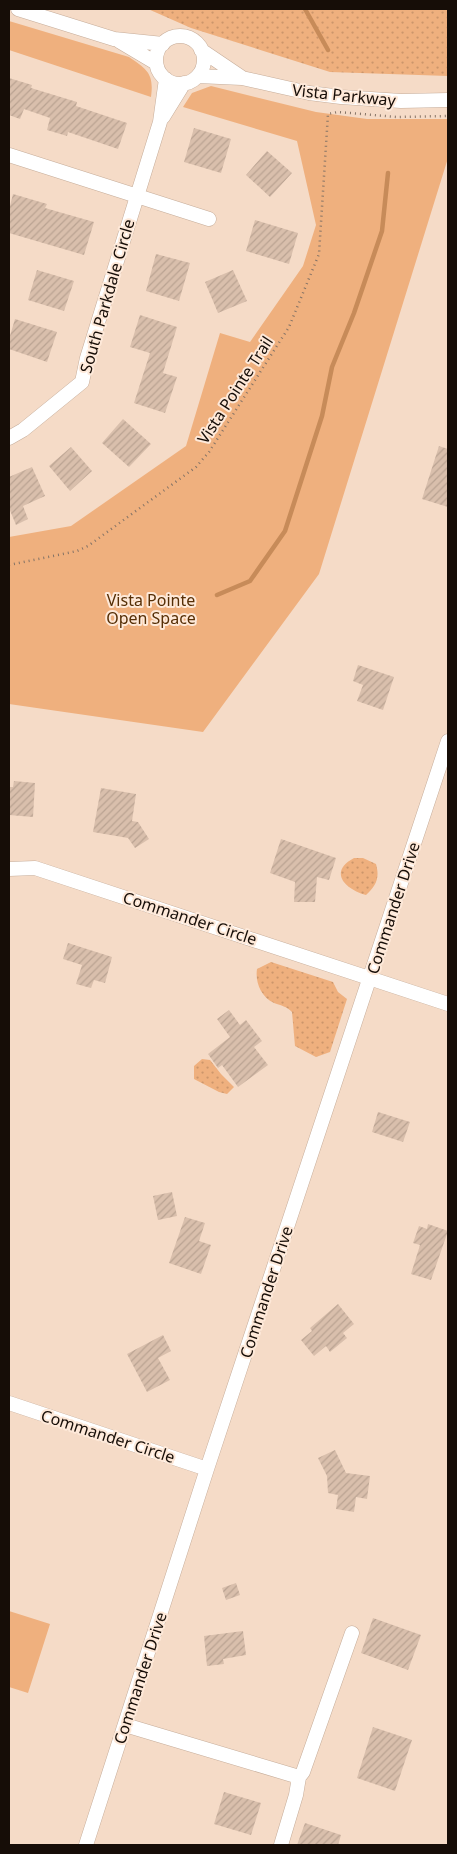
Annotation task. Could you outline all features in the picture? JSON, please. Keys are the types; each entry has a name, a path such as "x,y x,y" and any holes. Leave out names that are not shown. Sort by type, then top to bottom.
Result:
{"street":[{"path":"18,9 114,38 163,44"},
{"path":"114,38 156,63 166,80 184,84 198,76 203,64 201,50 197,44 184,37 176,36 158,49 156,63"},
{"name":"Vista Parkway","path":"201,50 242,78"},
{"name":"Vista Parkway","path":"198,76 242,78 272,86 333,96 392,101 448,100"},
{"name":"South Parkdale Circle","path":"9,438 23,430 82,382 87,358 160,122 166,80"},
{"name":"South Parkdale Circle","path":"160,122 184,84"},
{"path":"9,155 209,218"},
{"name":"Commander Drive","path":"86,1845 207,1469 448,741"},
{"name":"Commander Circle","path":"9,869 35,868 448,1004"},
{"name":"Commander Circle","path":"9,1403 207,1469"},
{"path":"280,1845 296,1795 299,1777 303,1772 352,1633"},
{"path":"125,1725 299,1777"}],"path":[{"name":"Vista Pointe Trail","path":"9,565 77,552 88,546 196,467 209,452 289,327 319,254 328,114 338,112 396,117 448,116"}],"green space":[{"path":"148,9 448,9 448,76 330,72 191,28"},
{"path":"9,21 129,57 148,73 152,83 151,97 9,50"},
{"name":"Vista Pointe Open Space","path":"211,86 316,112 367,119 448,119 448,158 319,574 203,732 9,704 9,537 71,526 186,446 220,333 250,342 303,266 316,225 297,141 183,107 192,93"},
{"path":"354,858 363,858 376,864 378,873 376,881 366,895 352,889 342,880 342,869 346,863"},
{"path":"271,962 333,982 338,992 347,999 330,1052 316,1057 295,1046 292,1012 286,1007 269,1000 262,993 258,984 257,969"},
{"path":"202,1059 210,1060 234,1087 227,1094 194,1079 194,1066"},
{"path":"9,1611 50,1624 28,1693 9,1687"}],"building":[{"path":"9,78 32,85 31,88 77,102 76,106 127,123 118,149 68,132 67,136 47,130 50,118 24,109 20,119 9,115"},
{"path":"194,128 231,139 221,173 184,162"},
{"path":"267,151 292,173 270,197 246,175"},
{"path":"13,194 47,204 45,208 94,222 84,255 9,233 9,210"},
{"path":"255,220 298,233 289,264 246,251"},
{"path":"156,254 190,263 179,301 146,291"},
{"path":"37,270 74,281 64,311 28,300"},
{"path":"233,270 247,301 218,313 205,282"},
{"path":"140,315 177,327 163,373 177,377 165,413 134,403 150,353 130,347"},
{"path":"15,319 57,332 47,362 9,349 9,339"},
{"path":"123,419 151,444 129,467 102,443"},
{"path":"439,446 448,449 448,507 422,499"},
{"path":"71,447 92,471 70,491 49,466"},
{"path":"32,467 45,496 23,506 28,519 16,525 9,508 9,477"},
{"path":"358,665 394,677 383,710 357,701 363,685 353,681"},
{"path":"14,781 35,783 33,817 9,815 9,787 13,787"},
{"path":"101,788 136,794 132,821 138,822 149,839 135,848 128,838 93,832"},
{"path":"281,839 336,858 329,880 317,877 315,902 294,902 295,882 270,873"},
{"path":"68,943 112,957 105,983 94,980 91,988 76,984 82,965 63,959"},
{"path":"229,1010 240,1025 246,1020 262,1041 254,1047 268,1065 238,1087 222,1065 218,1068 208,1054 230,1037 217,1019"},
{"path":"378,1112 410,1122 403,1142 372,1132"},
{"path":"172,1192 177,1216 158,1220 153,1196"},
{"path":"185,1217 205,1223 199,1241 211,1245 201,1274 169,1263"},
{"path":"428,1224 448,1231 431,1280 411,1274 420,1245 413,1243 419,1226 427,1229"},
{"path":"338,1304 354,1324 343,1333 347,1338 330,1352 326,1346 314,1356 301,1340 312,1331 310,1328"},
{"path":"163,1335 171,1351 158,1358 170,1380 147,1392 127,1354"},
{"path":"335,1450 346,1473 370,1476 367,1499 356,1497 354,1512 336,1509 338,1495 328,1493 327,1476 318,1458"},
{"path":"236,1583 240,1595 226,1600 222,1588"},
{"path":"373,1618 421,1635 408,1670 361,1653"},
{"path":"243,1631 246,1655 223,1659 224,1664 207,1666 204,1636"},
{"path":"373,1727 412,1740 395,1791 357,1778"},
{"path":"224,1792 261,1803 251,1835 214,1824"},
{"path":"305,1823 341,1835 338,1845 297,1845"}],"waterway":[{"path":"305,9 328,50"},
{"path":"217,595 250,581 285,531 322,416 332,367 354,313 382,231 388,173"}]}
